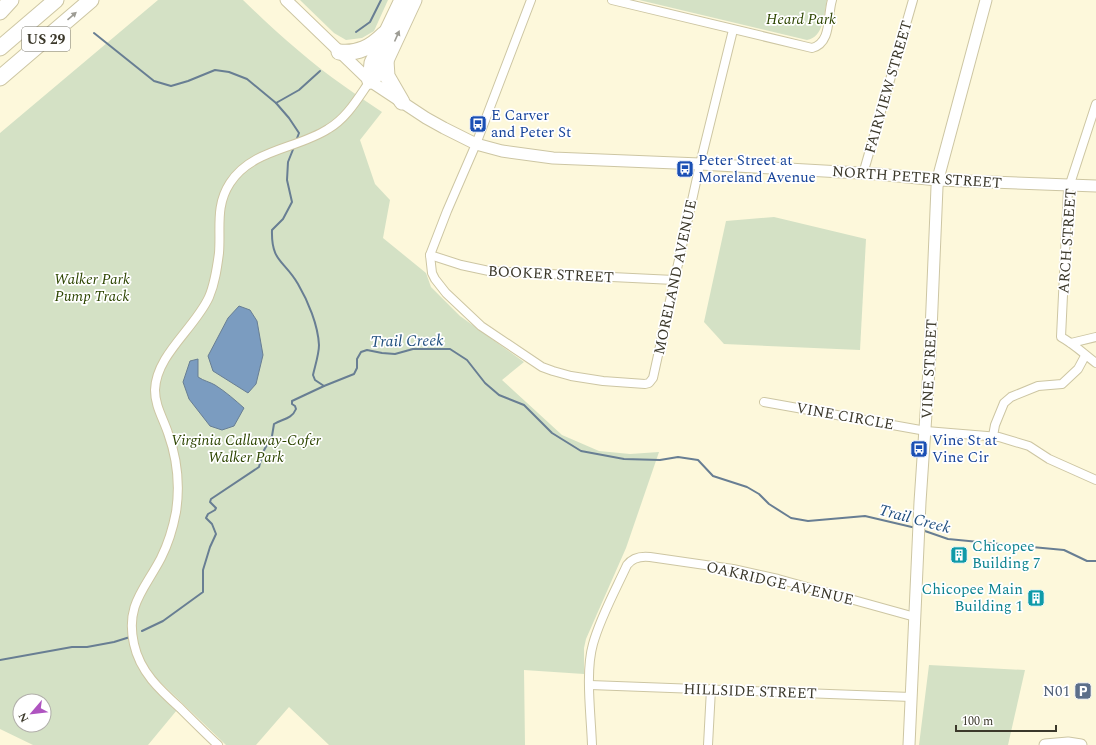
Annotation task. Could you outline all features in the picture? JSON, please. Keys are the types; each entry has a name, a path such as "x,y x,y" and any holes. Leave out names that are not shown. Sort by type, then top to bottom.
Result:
{"highway":[{"path":"0,12 11,0"},
{"name":"US 29","path":"0,48 56,0"},
{"name":"US 29","path":"0,78 91,0"},
{"path":"370,81 372,63 402,0"},
{"path":"370,81 382,69 386,62 414,0"},
{"path":"339,52 349,53 363,50 376,42 387,30"},
{"path":"386,62 387,76 402,102"}],"street":[{"name":"NORTH PETER STREET","path":"286,0 370,81 444,128 476,144 502,151 553,158 700,164 938,180 1096,186"},
{"path":"430,255 476,144 531,0"},
{"path":"612,0 807,47 817,47 822,43 826,36 832,0"},
{"name":"FAIRVIEW STREET","path":"863,174 913,0"},
{"name":"VINE STREET","path":"909,745 920,502 926,431 938,180 986,0"},
{"name":"MORELAND AVENUE","path":"430,255 432,273 446,293 481,326 531,360 553,371 571,376 603,381 644,384 650,383 653,378 700,164 733,30"},
{"path":"218,745 162,691 145,671 136,652 132,631 133,611 140,592 160,560 170,536 177,500 178,486 175,459 168,433 158,410 156,400 156,381 164,362 199,314 214,283 219,252 219,212 222,199 230,184 243,169 255,160 314,136 333,126 345,116 370,81"},
{"name":"ARCH STREET","path":"1096,104 1068,190 1061,337 1096,363"},
{"name":"BOOKER STREET","path":"430,255 461,265 489,271 674,280"},
{"path":"1071,343 1096,337"},
{"path":"993,436 995,425 1004,403 1012,397 1038,386 1062,384 1078,369 1085,356"},
{"name":"VINE CIRCLE","path":"764,402 926,431 1005,438 1028,446 1048,459 1096,480"},
{"name":"OAKRIDGE AVENUE","path":"590,684 591,654 598,629 627,565 633,559 642,556 733,569 778,579 915,617"},
{"path":"590,684 592,745"},
{"name":"HILLSIDE STREET","path":"590,684 911,697"},
{"path":"708,745 711,690"},
{"path":"1045,745 1068,743 1081,745"}],"green space":[{"name":"Virginia Callaway-Cofer Walker Park","path":"158,0 243,0 305,56 382,112 360,140 375,184 390,200 383,238 426,273 431,287 460,316 524,362 502,380 562,435 599,451 630,454 659,452 626,548 586,639 584,648 584,674 524,670 525,745 329,745 289,707 256,745 226,745 156,678 149,684 177,710 148,745 33,745 0,729 0,133"},
{"path":"300,0 388,0 374,31 362,38 346,40 334,33"},
{"name":"Heard Park","path":"639,0 827,0 820,30 813,38 807,40"},
{"path":"774,217 866,239 860,350 724,344 704,322 726,221"},
{"path":"929,665 1025,670 1008,745 919,745"}],"water":[{"path":"239,306 250,310 257,321 263,355 256,384 248,393 213,371 208,356 228,318"},
{"path":"198,359 198,377 219,388 244,408 234,426 222,430 210,426 189,399 183,382 190,361"}],"waterway":[{"path":"356,32 370,22 381,0"},
{"name":"Trail Creek","path":"94,33 154,81 171,86 215,70 229,72 247,79 276,103 289,118 299,133 296,141"},
{"path":"276,103 299,90 320,71"},
{"name":"Trail Creek","path":"294,147 288,162 287,180 292,202 283,219 272,230 272,241 276,255 298,284 312,313 317,329 319,345 313,375 315,380 324,386"},
{"name":"Trail Creek","path":"142,631 163,621 203,592 203,570 210,547 216,534 212,524 206,518 208,514 216,508 210,502 211,499 259,467 263,452 272,436 274,424 292,415 296,409 292,404 292,401 354,374 357,368 357,359 361,352 367,350 395,354 413,349 450,349 467,360 485,383 499,395 524,405 552,433 581,451 624,459 660,460 678,457 698,460 713,476 747,487 759,494 769,504 791,518 808,521 865,516 916,528"},
{"name":"Trail Creek","path":"922,530 948,539 1064,550 1087,561 1096,561"},
{"path":"0,660 72,647 87,647 114,642 130,637"}],"place":[{"name":"E Carver and Peter St","path":"478,124"},
{"name":"Peter Street at Moreland Avenue","path":"685,169"},
{"name":"Vine St at Vine Cir","path":"919,449"},
{"name":"Chicopee Building 7","path":"959,555"},
{"name":"Chicopee Main Building 1","path":"1036,598"},
{"name":"N01","path":"1083,691"}],"park label":[{"name":"Walker Park Pump Track","path":"92,288"}]}
